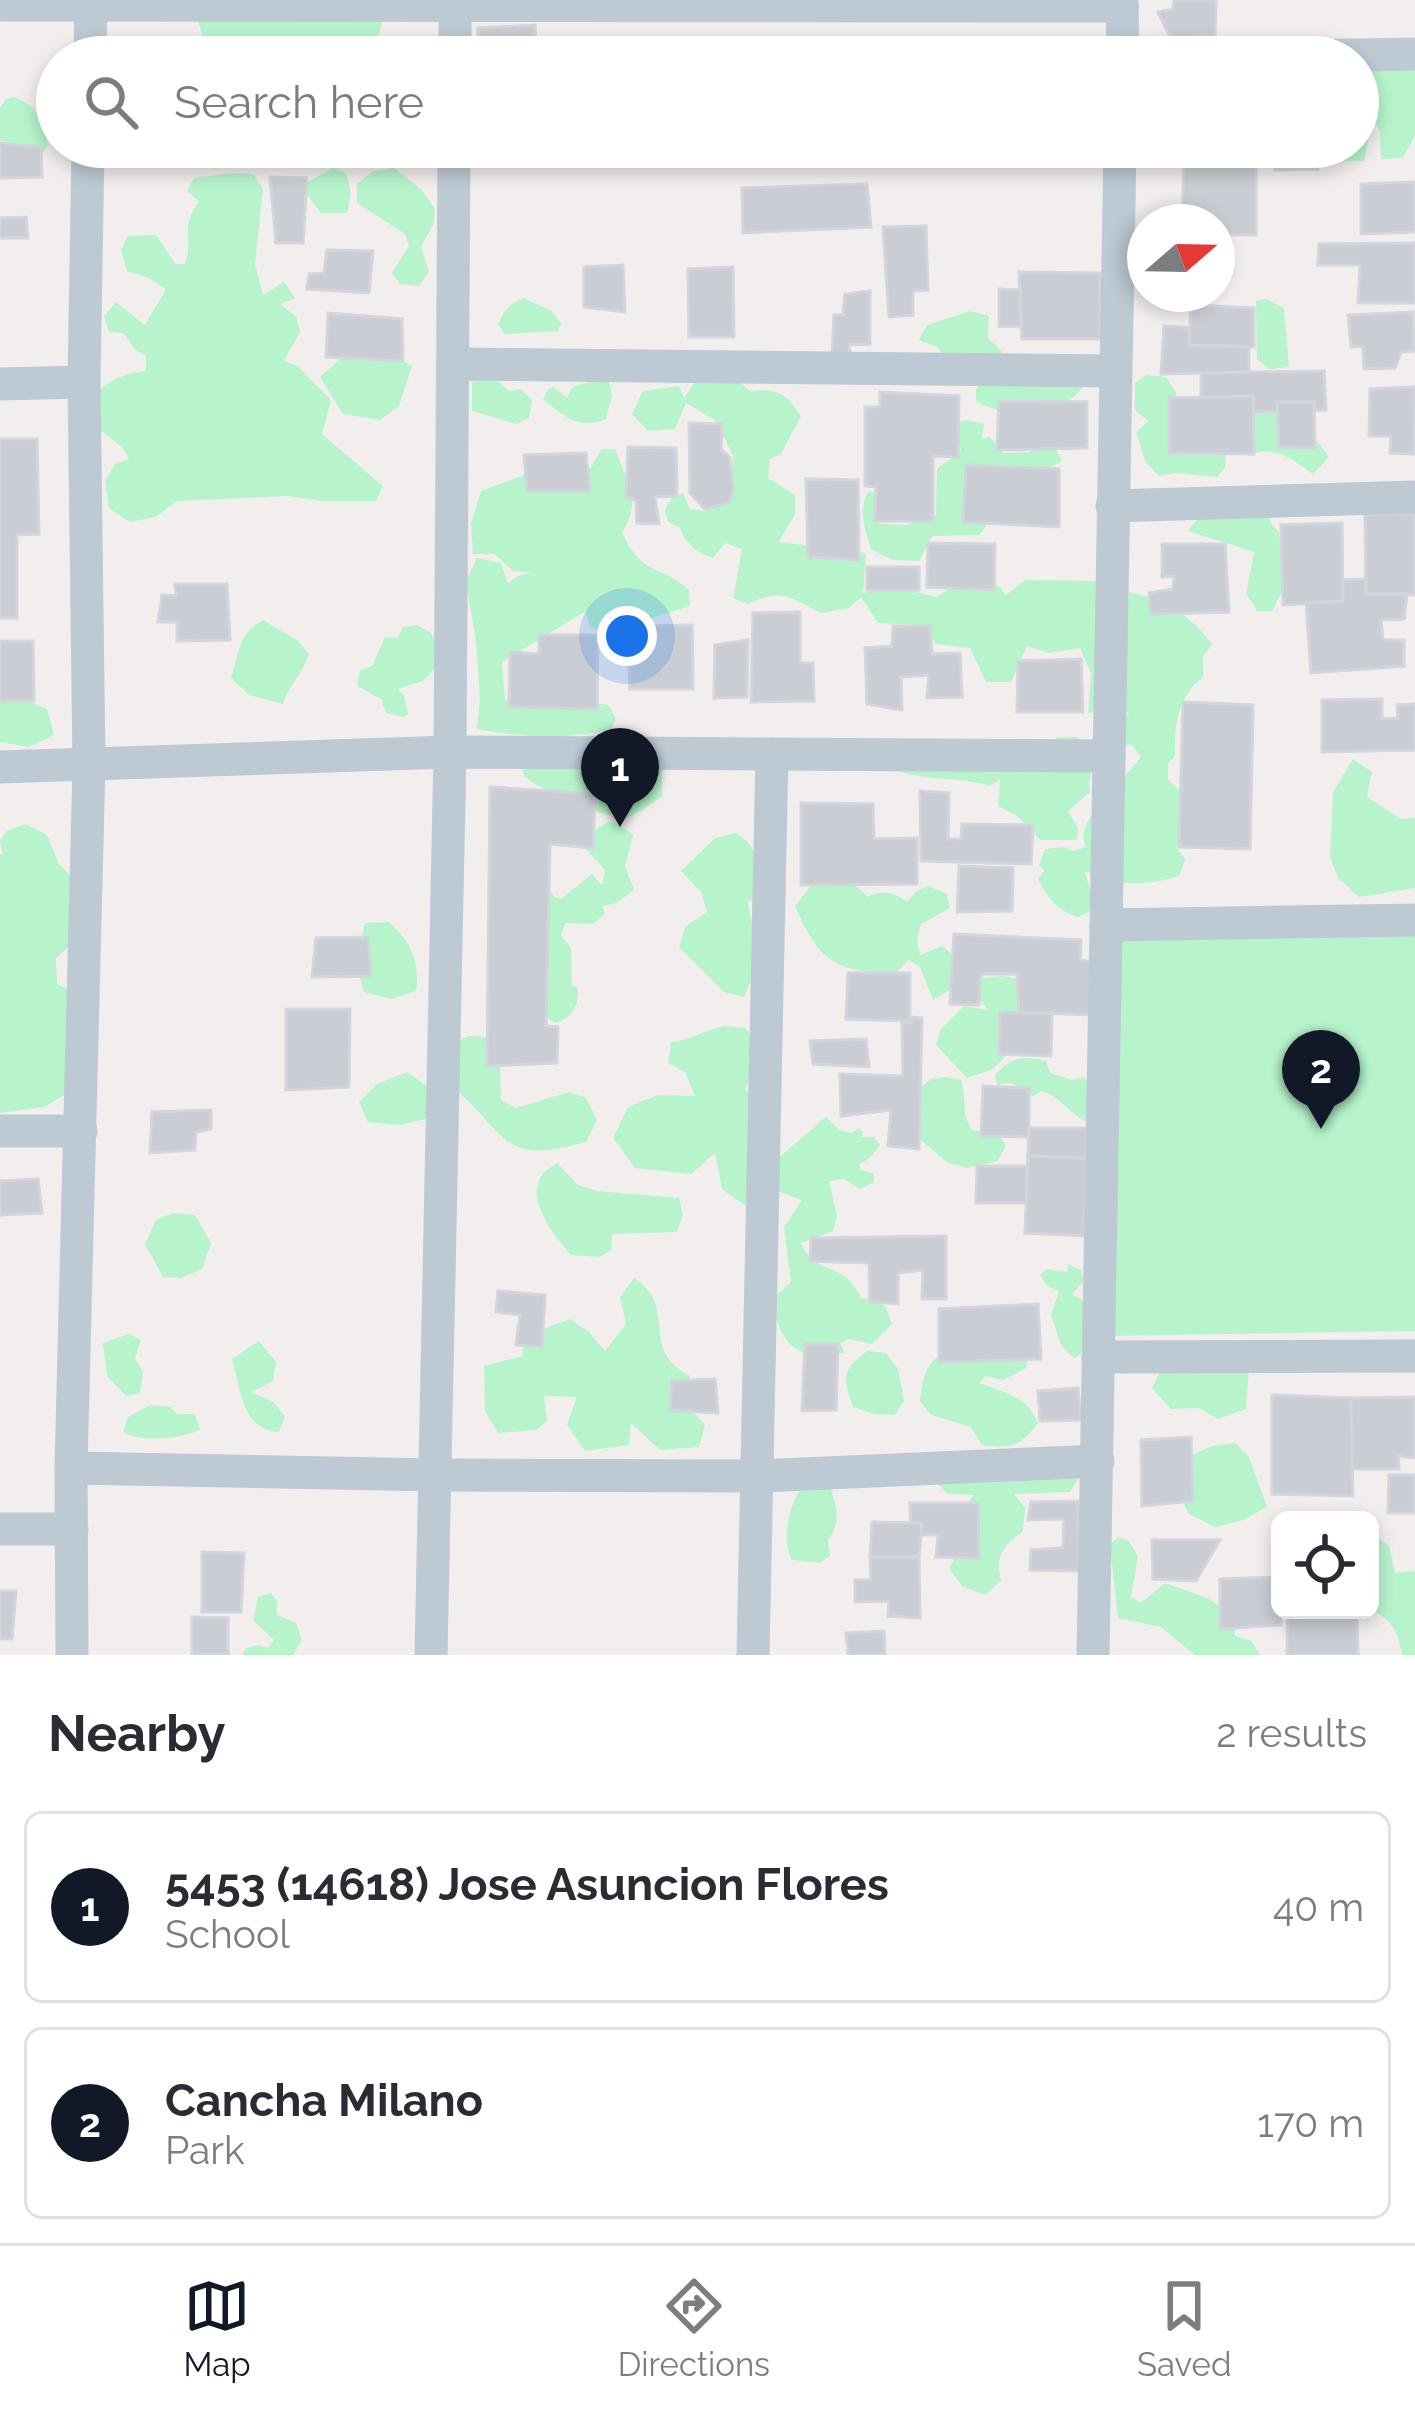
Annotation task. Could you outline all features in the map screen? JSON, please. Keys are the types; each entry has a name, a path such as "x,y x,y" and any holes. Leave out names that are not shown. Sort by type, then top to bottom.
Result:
{"street":[{"path":"90,36 91,2"},
{"path":"455,3 455,36"},
{"path":"0,5 1122,3 1123,36"},
{"path":"1379,55 1415,54"},
{"path":"72,1655 71,1468 89,765 84,382 88,168"},
{"path":"430,1655 450,752 454,168"},
{"path":"1093,1655 1120,168"},
{"path":"453,364 1115,371"},
{"path":"0,384 84,382"},
{"path":"1112,506 1415,497"},
{"path":"0,767 450,752 1107,756"},
{"path":"753,1655 772,754"},
{"path":"1106,925 1415,920"},
{"path":"0,1131 81,1131"},
{"path":"1098,1357 1415,1356"},
{"path":"71,1468 759,1476 1098,1461"},
{"path":"0,1529 72,1529"}],"green space":[{"path":"370,0 382,24 378,36 203,36 198,22 225,7"},
{"path":"1379,59 1415,62 1415,135 1403,158 1381,159"},
{"path":"14,97 36,113 36,150 0,140 0,108"},
{"path":"333,168 346,173 351,194 347,213 321,213 300,186"},
{"path":"394,168 422,190 435,209 434,223 421,247 429,272 419,286 400,284 392,273 409,246 405,234 357,203 357,184 373,171"},
{"path":"253,174 263,189 255,264 263,295 284,282 295,298 280,304 296,316 300,332 284,361 298,366 331,400 322,434 383,486 376,501 288,496 177,501 155,517 130,522 109,508 105,481 115,464 129,459 122,447 78,413 108,384 146,371 146,355 135,350 124,333 109,332 104,316 116,302 145,325 166,289 127,271 121,251 127,236 156,235 175,264 185,264 188,227 199,202 187,191 194,178"},
{"path":"523,298 552,311 561,323 558,331 505,334 500,320"},
{"path":"1266,299 1284,308 1289,367 1269,369 1257,359 1256,301"},
{"path":"970,311 989,316 988,338 1002,352 989,363 953,364 937,347 919,340 927,325"},
{"path":"350,350 385,351 412,366 399,406 380,420 343,414 320,377"},
{"path":"1146,375 1166,377 1176,393 1168,440 1226,452 1225,468 1217,477 1159,476 1145,461 1136,432 1148,421 1135,410 1135,383"},
{"path":"608,376 612,395 606,419 580,422 543,400 548,389 554,387 567,398 572,387"},
{"path":"492,377 509,391 521,389 532,400 529,418 517,424 472,411 472,382"},
{"path":"984,380 1083,387 1061,404 1016,412 976,401 976,389"},
{"path":"738,381 750,391 780,394 801,416 781,454 770,459 768,478 795,495 795,514 779,542 866,553 863,593 891,586 936,597 962,581 980,587 998,585 1006,595 1025,580 1097,581 1112,709 1088,713 1091,673 1080,648 1049,653 1027,646 1011,682 986,682 970,648 936,644 920,625 878,623 861,597 849,608 821,613 786,596 747,604 733,598 742,549 725,543 713,558 701,553 679,527 668,522 665,510 673,496 683,493 690,509 706,511 732,476 733,456 716,421 686,403 675,429 648,431 632,414 643,391 679,386 684,398 695,382"},
{"path":"1253,396 1290,418 1298,442 1317,441 1329,457 1313,474 1275,452 1249,456 1243,440"},
{"path":"951,423 984,424 981,439 990,437 1004,453 1029,452 1043,445 1056,449 1062,461 1049,468 1031,468 979,535 932,536 919,561 893,560 871,549 863,513 868,492 879,492 879,524 906,525 936,515 937,469 961,450"},
{"path":"601,449 615,449 631,491 631,510 622,533 644,563 689,590 690,606 649,619 630,617 624,632 607,635 590,627 586,611 502,662 505,700 543,709 608,705 616,718 611,729 544,736 477,729 476,641 466,582 477,558 501,563 508,583 533,573 513,571 494,554 473,554 471,523 481,491 557,463 579,475 591,468"},
{"path":"1218,492 1261,493 1271,524 1279,532 1283,589 1272,611 1257,611 1246,594 1254,552 1188,531"},
{"path":"1130,592 1176,610 1212,644 1203,657 1203,678 1182,703 1175,756 1168,763 1168,780 1188,799 1188,836 1176,847 1185,859 1180,875 1165,880 1123,882 1085,872 1092,897 1089,912 1077,917 1049,897 1038,879 1045,870 1039,866 1045,849 1086,847 1084,836 1093,812 1141,757 1132,745 1123,744 1121,724 1129,713 1121,710 1116,613"},
{"path":"263,620 297,640 309,654 283,704 249,695 231,678 244,638"},
{"path":"417,625 431,633 443,659 423,681 398,689 408,714 386,713 381,699 357,686 360,670 372,666 385,637 398,638 403,627"},
{"path":"26,700 47,709 54,735 29,747 0,742 0,702"},
{"path":"630,732 662,752 662,796 638,813 618,816 590,809 524,776 519,746"},
{"path":"1057,737 1077,737 1093,749 1090,792 1068,811 1078,828 1077,840 1040,840 1016,815 998,806 1000,779 990,786 893,769 1046,751"},
{"path":"1353,759 1372,772 1367,797 1401,819 1415,818 1415,888 1359,897 1338,878 1330,857 1333,792"},
{"path":"608,822 633,835 625,867 634,889 617,903 603,906 605,914 593,924 565,923 561,936 571,948 572,985 578,988 578,995 571,1014 556,1023 541,1015 536,889 549,888 561,899 592,874 602,885 605,870 585,848 594,830"},
{"path":"26,824 47,835 58,862 75,881 83,934 56,958 57,984 75,992 66,1094 44,1107 0,1113 0,841 8,830"},
{"path":"736,833 754,852 760,878 760,896 748,902 759,962 744,997 724,992 679,947 685,927 707,912 701,892 681,871 715,838"},
{"path":"812,884 853,884 868,897 888,893 907,901 929,886 947,894 950,908 921,924 920,955 942,946 962,963 968,979 933,1000 920,967 908,960 896,973 858,970 831,960 812,939 795,906"},
{"path":"1415,919 1415,1331 1109,1336 1087,1122 1047,1093 1033,1096 1011,1083 997,1085 995,1075 1012,1061 1031,1058 1046,1061 1050,1073 1072,1080 1084,1077 1089,1083 1115,938"},
{"path":"389,922 403,937 417,971 416,991 391,999 364,992 356,963 365,923"},
{"path":"982,978 1019,979 1031,995 1030,1013 998,1021 1012,1051 991,1070 967,1078 936,1045 941,1029 964,1006 988,1010 974,992"},
{"path":"725,1026 745,1028 760,1046 757,1068 745,1089 754,1097 751,1210 722,1189 715,1153 691,1174 635,1168 613,1138 628,1107 658,1095 695,1096 685,1072 668,1063 671,1042"},
{"path":"469,1036 487,1037 500,1058 501,1100 516,1108 569,1092 586,1098 597,1120 586,1142 524,1149 501,1136 459,1092 456,1042"},
{"path":"407,1072 433,1090 430,1118 400,1125 368,1122 359,1102 377,1084"},
{"path":"931,1079 962,1080 972,1130 996,1133 1006,1145 998,1161 967,1168 948,1163 922,1141 910,1123 911,1095"},
{"path":"826,1117 839,1130 852,1133 859,1128 862,1137 874,1137 880,1145 859,1164 861,1170 874,1174 874,1182 860,1189 844,1179 829,1181 837,1215 833,1231 801,1243 813,1260 848,1279 862,1299 875,1296 892,1324 872,1344 848,1339 840,1343 845,1353 815,1355 791,1345 776,1315 773,1298 791,1282 784,1227 802,1200 775,1190 775,1161"},
{"path":"557,1163 578,1185 597,1191 679,1198 683,1215 677,1232 612,1234 611,1250 600,1257 571,1255 546,1221 537,1195 544,1172"},
{"path":"173,1213 195,1215 211,1243 202,1269 181,1278 163,1277 145,1244 156,1220"},
{"path":"1068,1264 1082,1271 1083,1282 1072,1294 1084,1301 1091,1328 1080,1355 1074,1358 1061,1345 1051,1315 1059,1291 1047,1286 1040,1275 1047,1269 1067,1272"},
{"path":"634,1278 655,1302 665,1353 690,1376 685,1403 705,1425 699,1447 660,1450 631,1423 629,1445 585,1451 567,1425 577,1397 544,1396 547,1421 536,1430 498,1433 485,1411 484,1366 523,1356 522,1349 543,1329 570,1319 605,1351 626,1324 620,1297"},
{"path":"129,1334 141,1340 135,1358 143,1372 140,1393 126,1396 107,1376 103,1343"},
{"path":"259,1341 276,1362 273,1381 251,1392 274,1402 285,1417 279,1432 266,1430 250,1416 232,1359"},
{"path":"958,1344 1029,1356 1026,1368 1003,1380 985,1376 980,1383 1014,1397 1033,1414 1038,1423 1020,1442 982,1445 971,1427 931,1415 920,1401 929,1366"},
{"path":"867,1351 886,1353 898,1369 904,1401 895,1415 853,1407 846,1375"},
{"path":"1168,1357 1249,1368 1246,1409 1218,1419 1199,1408 1171,1409 1152,1388"},
{"path":"150,1405 195,1414 200,1430 161,1439 123,1432 128,1417"},
{"path":"1235,1443 1249,1457 1267,1507 1215,1527 1189,1514 1174,1487 1184,1458 1212,1446"},
{"path":"1068,1451 1078,1479 1070,1492 1014,1494 1025,1508 1023,1531 1002,1551 1001,1580 985,1595 962,1586 949,1568 963,1543 953,1520 974,1495 948,1494 937,1483"},
{"path":"807,1481 828,1482 837,1512 828,1540 830,1556 820,1563 792,1560 787,1541 796,1497"},
{"path":"1118,1537 1129,1541 1138,1557 1131,1597 1141,1603 1165,1583 1210,1599 1234,1618 1235,1636 1251,1641 1260,1655 1195,1655 1161,1627 1118,1618 1110,1545"},
{"path":"1379,1539 1389,1546 1395,1573 1415,1571 1415,1655 1402,1655 1393,1627 1379,1615"},
{"path":"271,1593 277,1601 277,1615 296,1623 302,1640 293,1655 242,1655 246,1648 268,1648 274,1640 253,1620 258,1597"}],"building":[{"path":"1174,0 1216,0 1215,36 1170,36 1158,12 1173,9"},
{"path":"535,25 536,36 478,36 478,28"},
{"path":"0,143 36,147 36,168 42,168 42,177 0,178"},
{"path":"1184,168 1256,168 1256,235 1235,235 1235,204 1183,204"},
{"path":"270,177 307,178 303,243 276,243"},
{"path":"1415,182 1415,232 1361,234 1361,184"},
{"path":"867,184 871,227 743,233 742,188"},
{"path":"26,217 28,238 0,238 0,218"},
{"path":"926,226 928,290 913,291 913,315 889,317 883,227"},
{"path":"1415,243 1415,303 1358,303 1360,265 1318,265 1319,244"},
{"path":"327,250 373,251 369,293 307,289 309,274 324,273"},
{"path":"623,265 625,312 584,307 584,267"},
{"path":"733,267 734,337 689,337 688,269"},
{"path":"1019,272 1100,273 1101,339 1022,339"},
{"path":"999,289 1020,290 1021,327 999,326"},
{"path":"870,291 870,344 849,345 850,355 832,355 834,315 843,315 845,294"},
{"path":"1254,308 1254,347 1189,345 1191,312"},
{"path":"1413,312 1414,351 1401,352 1395,368 1364,369 1363,346 1351,347 1348,315"},
{"path":"328,313 402,319 403,361 326,357"},
{"path":"1164,326 1190,328 1189,345 1249,347 1249,372 1161,374"},
{"path":"1324,371 1326,410 1201,413 1201,373"},
{"path":"1415,387 1414,454 1390,453 1391,436 1369,436 1370,389"},
{"path":"880,392 959,396 958,457 933,456 933,521 875,521 876,487 865,486 865,407 880,407"},
{"path":"1253,396 1254,454 1169,453 1169,398"},
{"path":"999,401 1087,402 1087,448 997,450"},
{"path":"1277,402 1314,402 1315,448 1279,447"},
{"path":"689,423 722,424 721,449 730,458 733,490 729,503 705,509 690,493"},
{"path":"0,439 37,439 39,534 17,535 17,618 0,618"},
{"path":"628,447 676,448 677,496 655,497 659,524 637,523 636,500 626,497"},
{"path":"586,453 590,491 527,491 524,455"},
{"path":"966,465 1059,469 1059,527 963,522"},
{"path":"806,479 858,480 859,560 808,557"},
{"path":"1415,514 1415,595 1366,594 1365,515"},
{"path":"1342,523 1343,601 1283,605 1281,525"},
{"path":"928,543 995,544 994,590 927,587"},
{"path":"1162,544 1225,544 1229,612 1151,614 1149,593 1173,589 1174,576 1162,577"},
{"path":"867,567 919,567 919,590 867,590"},
{"path":"1366,579 1366,594 1407,594 1404,619 1381,620 1383,640 1404,640 1404,666 1311,673 1306,603 1343,601 1343,580"},
{"path":"175,584 227,584 230,640 177,641 177,622 158,622 162,595 176,596"},
{"path":"800,612 800,663 813,663 814,701 751,702 753,613"},
{"path":"692,625 693,689 630,689 627,626"},
{"path":"893,626 930,626 932,654 960,653 962,697 927,698 929,675 901,677 902,710 867,704 865,648 892,646"},
{"path":"539,635 598,635 597,709 509,707 510,652 539,654"},
{"path":"748,640 747,697 714,698 715,645"},
{"path":"0,641 33,641 34,701 0,701"},
{"path":"1081,659 1083,712 1017,712 1018,661"},
{"path":"1382,699 1382,719 1398,718 1397,705 1415,704 1415,750 1322,752 1322,700"},
{"path":"1183,702 1253,705 1250,849 1179,847"},
{"path":"490,787 595,794 593,848 550,844 546,1026 558,1027 557,1063 487,1066"},
{"path":"920,791 949,793 948,839 961,839 962,824 1033,825 1031,864 921,861"},
{"path":"801,803 873,804 874,839 917,838 917,884 801,885"},
{"path":"959,866 1013,868 1012,911 957,912"},
{"path":"954,934 1081,940 1080,960 1094,962 1090,1015 1019,1012 1017,974 981,974 979,1005 950,1004"},
{"path":"368,937 371,976 312,977 316,938"},
{"path":"848,973 910,973 910,1021 846,1019"},
{"path":"286,1009 350,1009 349,1087 286,1090"},
{"path":"1000,1012 1052,1014 1051,1056 999,1054"},
{"path":"913,1017 922,1018 919,1149 888,1146 891,1110 841,1116 840,1074 903,1076 902,1023 911,1023"},
{"path":"866,1039 869,1067 813,1064 810,1041"},
{"path":"983,1086 1029,1088 1029,1137 981,1136"},
{"path":"211,1110 211,1129 196,1132 195,1150 150,1153 152,1112"},
{"path":"1029,1128 1087,1128 1086,1158 1028,1156"},
{"path":"1028,1156 1086,1158 1085,1236 1025,1233"},
{"path":"977,1166 1027,1166 1026,1203 976,1203"},
{"path":"38,1179 42,1213 0,1215 0,1181"},
{"path":"946,1236 946,1299 922,1299 923,1270 898,1273 898,1304 870,1302 869,1263 810,1261 811,1238"},
{"path":"498,1291 545,1295 542,1347 516,1345 520,1315 496,1312"},
{"path":"1038,1304 1041,1359 939,1362 939,1309"},
{"path":"805,1344 838,1344 836,1410 802,1411"},
{"path":"715,1379 718,1413 670,1410 672,1381"},
{"path":"1078,1388 1081,1420 1040,1421 1038,1391"},
{"path":"1272,1395 1351,1398 1353,1496 1272,1494"},
{"path":"1415,1397 1415,1458 1398,1456 1399,1469 1352,1469 1351,1398"},
{"path":"1191,1437 1193,1501 1142,1506 1141,1440"},
{"path":"1389,1475 1415,1475 1415,1513 1388,1513"},
{"path":"1078,1501 1079,1571 1030,1570 1031,1550 1063,1548 1064,1519 1028,1520 1031,1502"},
{"path":"910,1503 978,1503 979,1558 936,1557 938,1535 911,1535"},
{"path":"872,1522 922,1523 919,1557 870,1557"},
{"path":"1152,1540 1220,1540 1196,1581 1153,1579"},
{"path":"202,1552 244,1553 241,1612 202,1612"},
{"path":"870,1557 919,1557 920,1618 888,1616 889,1601 855,1602 855,1580 871,1580"},
{"path":"1271,1577 1271,1619 1281,1619 1281,1625 1220,1629 1220,1579"},
{"path":"0,1591 16,1591 12,1639 0,1639"},
{"path":"192,1617 228,1618 228,1654 192,1654"},
{"path":"1287,1619 1357,1619 1358,1655 1287,1655"},
{"path":"884,1631 885,1655 848,1655 846,1633"}],"place":[{"name":"5453 (14618) Jose Asuncion Flores","path":"620,827"},
{"name":"Cancha Milano","path":"1321,1129"}]}
